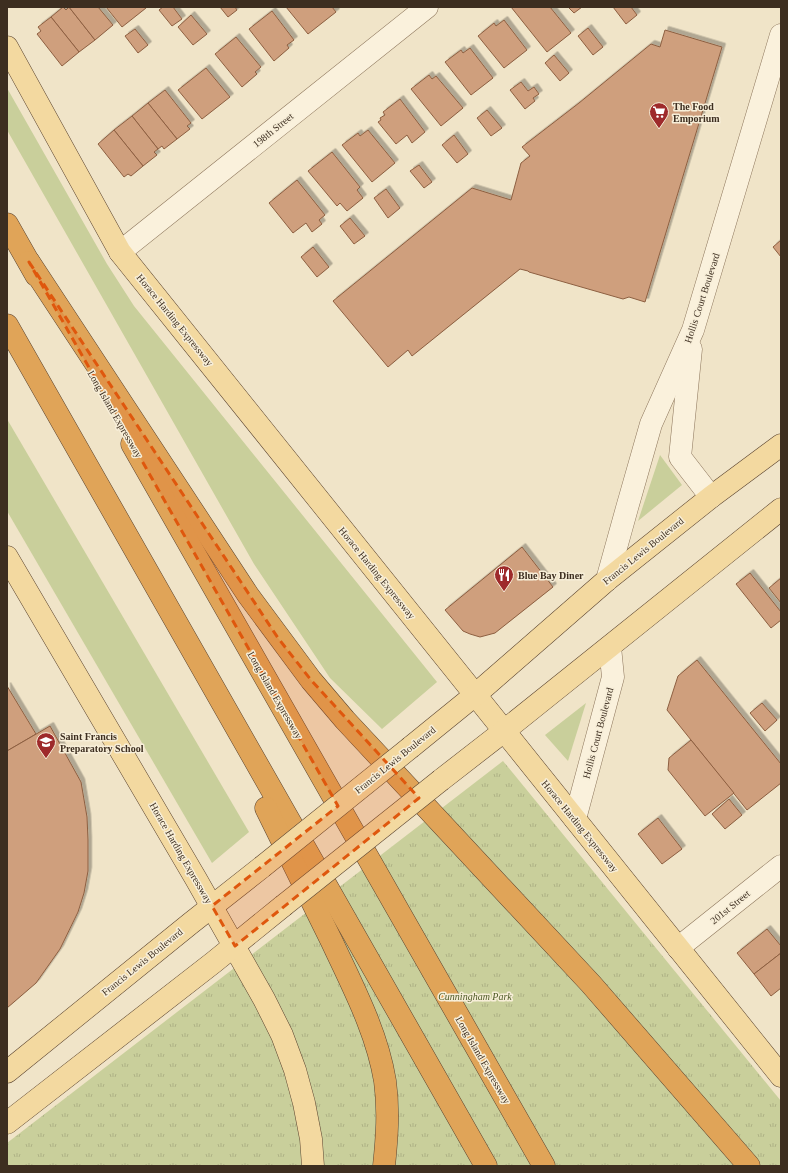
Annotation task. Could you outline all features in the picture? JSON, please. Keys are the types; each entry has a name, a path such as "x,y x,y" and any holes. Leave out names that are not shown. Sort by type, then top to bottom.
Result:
{"highway":[{"name":"Long Island Expressway","path":"7,224 544,1166"},
{"path":"29,262 248,596 311,680 345,720 591,984 749,1166"},
{"path":"7,325 486,1166"},
{"path":"175,620 357,994 370,1025 379,1052 388,1110 384,1166"}],"main road":[{"name":"Horace Harding Expressway","path":"7,47 120,252 781,1076"},
{"name":"Francis Lewis Boulevard","path":"7,1072 475,695 607,580 711,497 781,445"},
{"path":"7,1123 235,946 283,906 610,647 781,509"},
{"name":"Horace Harding Expressway","path":"7,557 212,906 275,1021 295,1070 304,1103 311,1140 313,1166"}],"street":[{"name":"198th Street","path":"120,252 427,7"},
{"name":"Hollis Court Boulevard","path":"607,580 651,424 693,330 781,35"},
{"path":"693,330 680,457 711,497"},
{"name":"Hollis Court Boulevard","path":"575,819 613,677 610,647"},
{"name":"201st Street","path":"678,948 781,866"}],"highlighted area":[{"path":"29,262 278,638 311,680 419,798 235,946 212,906 338,806"}],"green space":[{"path":"7,88 107,264 134,306 437,682 382,729 330,678 254,564 7,130"},
{"path":"7,419 249,832 212,863 7,511"},
{"path":"660,455 682,485 638,521"},
{"path":"586,703 568,761 545,735"},
{"name":"Cunningham Park","path":"503,761 781,1101 781,1166 7,1166 7,1143"}],"building":[{"path":"63,7 66,10 69,7 95,40 79,52 51,17"},
{"path":"69,7 98,7 113,25 95,40"},
{"path":"106,7 146,7 146,8 122,27"},
{"path":"163,7 173,7 182,19 172,26 159,10"},
{"path":"220,7 235,7 237,10 228,17"},
{"path":"286,7 332,7 336,12 308,34"},
{"path":"511,7 550,7 571,33 547,52"},
{"path":"568,7 582,7 574,13"},
{"path":"613,7 631,7 637,15 626,24"},
{"path":"272,11 294,40 287,45 289,48 274,61 249,29"},
{"path":"191,15 207,34 193,45 178,27"},
{"path":"51,17 79,52 62,66 37,34 41,31 38,27"},
{"path":"504,20 527,50 504,68 478,36 494,23 496,26"},
{"path":"588,28 603,47 593,55 578,36"},
{"path":"135,29 148,45 138,53 125,36"},
{"path":"665,30 722,47 645,302 629,297 623,299 520,269 412,356 408,350 388,367 333,301 472,188 511,200 521,163 530,156 522,147 651,44 660,47"},
{"path":"236,37 261,67 255,72 257,74 242,87 215,54"},
{"path":"470,48 493,78 471,95 445,62 461,50 463,53"},
{"path":"554,55 569,73 560,81 545,63"},
{"path":"206,68 230,97 202,119 178,90"},
{"path":"429,75 432,79 436,76 463,108 441,126 411,89"},
{"path":"521,82 528,91 534,87 539,94 533,98 535,101 525,109 510,90"},
{"path":"165,90 191,123 187,126 190,129 177,139 148,103"},
{"path":"400,99 425,132 412,143 407,135 396,144 378,122 381,120 380,118 385,115 383,112"},
{"path":"148,103 177,139 164,149 162,146 158,149 132,116"},
{"path":"487,110 502,128 491,136 477,118"},
{"path":"132,116 158,149 154,152 157,155 143,166 114,130"},
{"path":"114,130 143,166 131,176 128,174 124,177 98,144"},
{"path":"368,130 395,163 372,182 342,145 358,133 360,136"},
{"path":"454,135 468,154 457,163 442,145"},
{"path":"332,152 360,187 357,190 363,198 347,211 340,203 337,206 308,171"},
{"path":"419,165 432,182 424,188 410,171"},
{"path":"297,180 325,215 319,220 322,224 312,232 306,223 293,233 269,203"},
{"path":"386,189 400,208 388,218 374,198"},
{"path":"350,218 365,236 354,244 340,226"},
{"path":"781,240 781,257 773,247"},
{"path":"313,247 329,267 317,277 301,257"},
{"path":"522,547 553,587 495,633 480,637 463,631 445,610"},
{"path":"750,573 781,612 781,620 771,628 736,584"},
{"path":"781,578 781,603 769,588"},
{"path":"697,660 781,764 781,783 747,810 667,710 678,676"},
{"path":"7,686 36,734 7,751"},
{"path":"762,703 777,720 765,731 750,713"},
{"path":"50,726 81,782 87,817 88,871 84,893 78,912 60,949 36,983 7,1008 7,751"},
{"path":"691,740 734,793 705,816 668,770 669,758"},
{"path":"729,799 742,815 725,829 712,814"},
{"path":"658,818 682,849 662,864 638,834"},
{"path":"767,929 781,946 781,953 754,974 737,953"},
{"path":"781,953 781,988 771,996 754,974"}],"place":[{"name":"The Food Emporium","path":"659,129"},
{"name":"Blue Bay Diner","path":"504,592"},
{"name":"Saint Francis Preparatory School","path":"46,759"}]}
